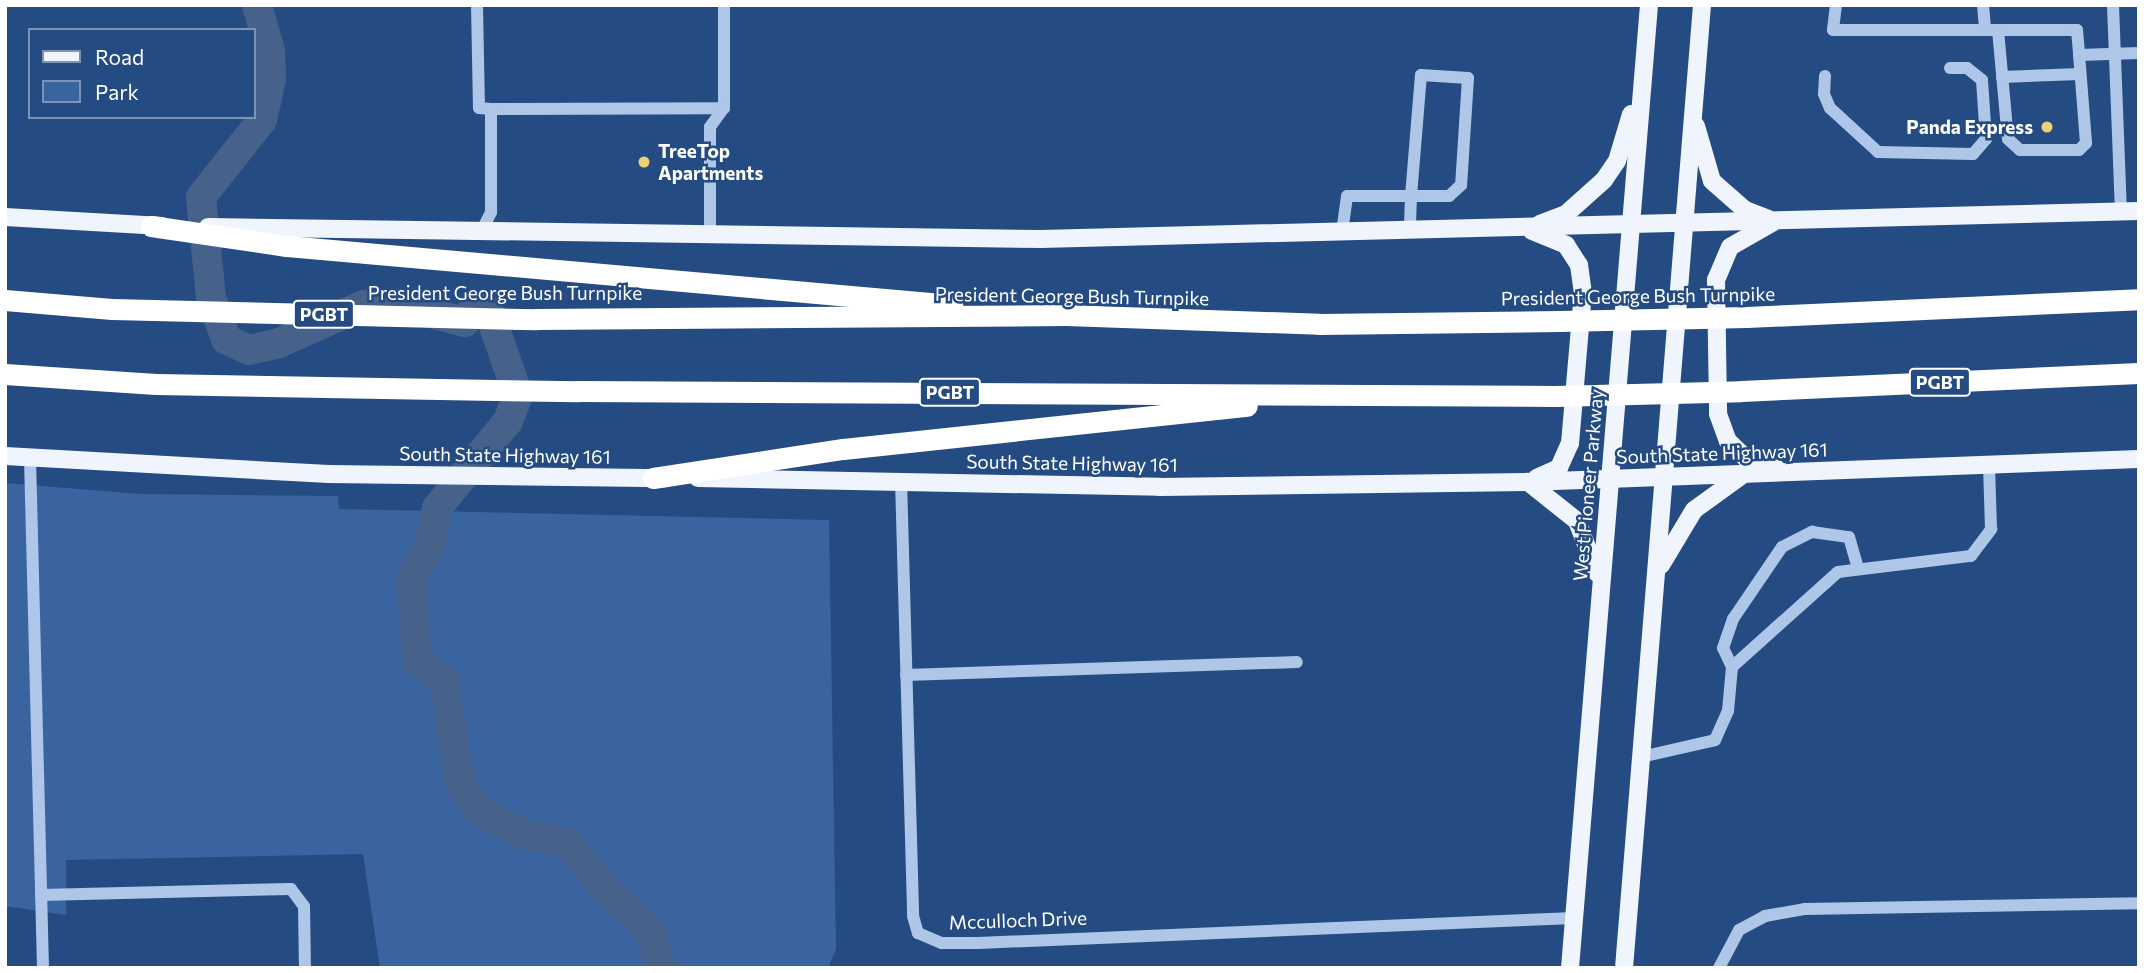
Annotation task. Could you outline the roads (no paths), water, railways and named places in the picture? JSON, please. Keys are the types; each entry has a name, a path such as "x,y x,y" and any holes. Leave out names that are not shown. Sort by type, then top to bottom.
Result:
{"highway":[{"path":"151,226 287,246 1066,315"},
{"name":"President George Bush Turnpike","path":"5,300 112,309 536,318 1066,315 1319,324 1747,317 2139,299"},
{"name":"PGBT","path":"5,374 156,384 578,391 1555,396 1741,391 2139,373"},
{"path":"653,478 843,449 1192,414 1321,396"}],"main road":[{"name":"West Pioneer Parkway","path":"1570,968 1608,478 1649,5"},
{"path":"1624,968 1702,5"},
{"path":"1527,229 1566,214 1604,180 1624,144 1643,76"},
{"path":"1692,113 1712,181 1745,210 1775,221"},
{"path":"5,217 90,220 151,226 1041,239 1682,226 2130,211"},
{"path":"1775,221 1730,247 1716,280 1718,414 1728,441 1749,461 1784,472"},
{"path":"1527,229 1566,245 1579,265 1583,292 1570,443 1559,468 1528,482 1577,521 1601,586"},
{"name":"South State Highway 161","path":"5,456 328,474 901,480 1160,487 1662,479 2139,459"},
{"path":"1654,582 1665,554 1694,510 1741,476"}],"street":[{"path":"477,5 479,108 724,108"},
{"path":"710,236 710,127 724,108 724,5"},
{"path":"1836,5 1833,30 1991,30 2077,30 2086,143 2079,150 2020,150 2008,139 2002,77 1991,30 1983,5"},
{"path":"2113,5 2114,53 2130,211"},
{"path":"2079,55 2139,52"},
{"path":"1825,76 1824,94 1830,108 1878,152 1973,154 1986,139 1982,80 1967,68 1950,68"},
{"path":"2002,77 2080,74"},
{"path":"1342,232 1347,196 1411,197 1449,196 1461,185 1468,78 1421,75 1411,197 1410,231"},
{"path":"482,230 491,212 491,109"},
{"path":"30,458 43,968"},
{"path":"1732,667 1838,572 1971,556 1991,529 1989,464"},
{"name":"Mcculloch Drive","path":"901,480 913,916 918,933 943,943 1574,918"},
{"path":"1641,757 1715,740 1728,710 1732,667 1723,648 1732,619 1782,547 1812,533 1849,537 1858,568"},
{"path":"906,675 1297,662"},
{"path":"41,895 291,889 304,906 305,968"},
{"path":"1719,968 1739,930 1765,916 1805,909 2139,903"}],"waterway":[{"path":"257,5 270,51 271,79 262,120 201,197 211,298 226,339 249,350 279,343 364,305 394,303 464,322 475,306 489,312 518,395 508,421 437,508 430,544 411,579 417,660 444,681 460,783 479,811 523,834 569,844 605,889 650,931 661,968"}],"place":[{"name":"Panda Express","path":"2047,127"},
{"name":"TreeTop Apartments","path":"644,162"}]}
